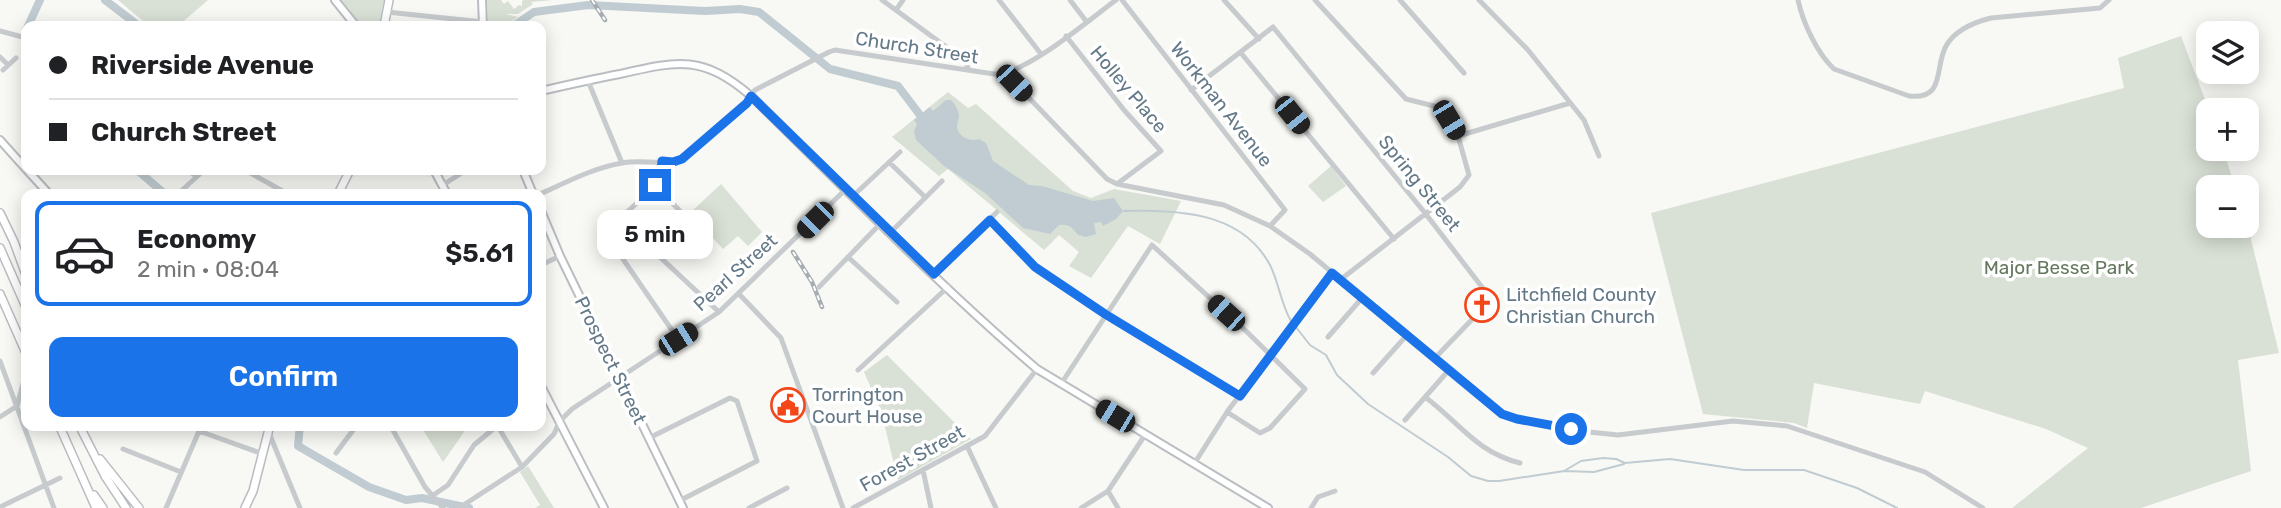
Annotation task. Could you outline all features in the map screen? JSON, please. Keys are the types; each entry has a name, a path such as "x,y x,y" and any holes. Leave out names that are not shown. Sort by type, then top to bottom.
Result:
{"highway":[{"path":"385,21 389,0"},
{"path":"0,213 21,261"},
{"path":"0,248 21,296"},
{"path":"0,294 21,343"},
{"path":"62,431 96,508"},
{"path":"82,431 105,476 126,508"},
{"path":"245,508 269,431"},
{"path":"84,437 139,508"},
{"path":"80,474 103,508"}],"main road":[{"path":"335,0 352,21"},
{"path":"482,0 483,21"},
{"path":"546,90 658,64 681,63 707,69 725,77 751,96 934,274 1037,369 1268,508"},
{"path":"0,140 21,163"},
{"path":"32,175 45,189"},
{"path":"437,175 444,189"},
{"name":"Prospect Street","path":"546,223 683,508"},
{"path":"546,397 604,508"}],"street":[{"path":"882,0 964,60 969,70"},
{"path":"895,10 903,0"},
{"path":"999,0 1041,54"},
{"path":"1070,0 1086,21"},
{"path":"1116,0 1041,54 1006,74 1107,179 1117,184 1224,205 1270,226 1290,238 1502,414 1588,432 1618,435 1733,421 1787,426 1925,472 1983,508"},
{"name":"Workman Avenue","path":"1122,0 1285,210 1270,226"},
{"path":"1191,90 1259,39 1224,0"},
{"path":"1315,0 1406,99 1434,106 1442,111 1458,136 1469,175 1460,187 1340,280"},
{"path":"1400,0 1464,74"},
{"path":"1479,0 1528,50 1584,120 1599,156"},
{"path":"1798,0 1826,61 1834,69 1909,96 1921,97 1930,93 1936,85 1945,47 1955,35 1976,21 2101,8 2109,0"},
{"path":"387,12 459,21"},
{"name":"Spring Street","path":"1259,39 1273,27 1485,291 1487,300 1483,309 1434,359"},
{"path":"0,31 21,37"},
{"name":"Holley Place","path":"1066,36 1124,110 1161,151 1117,184"},
{"name":"Church Street","path":"546,191 591,172 622,163 673,162 682,159 747,103 759,87 835,50 1006,74"},
{"path":"1241,52 1394,239"},
{"path":"0,57 5,68 16,58"},
{"path":"588,80 622,163"},
{"path":"1458,136 1570,103"},
{"path":"853,196 900,152"},
{"path":"662,161 660,178 655,185 605,233 678,339"},
{"path":"889,162 925,197"},
{"path":"254,175 279,189"},
{"path":"443,186 459,175"},
{"path":"182,189 196,176"},
{"path":"891,232 942,181"},
{"path":"655,185 703,235"},
{"name":"Pearl Street","path":"459,508 522,467 554,434 566,414 719,312 846,189"},
{"path":"934,274 997,212"},
{"path":"621,220 719,312"},
{"path":"990,220 1035,267 1105,314 1240,396"},
{"path":"819,287 881,223"},
{"path":"1061,384 1152,245 1305,389 1270,428 1260,433 1227,412"},
{"path":"546,263 560,256"},
{"path":"848,257 897,302"},
{"path":"1194,464 1227,412 1332,273"},
{"path":"858,370 948,287"},
{"path":"739,294 781,338 843,508"},
{"path":"1328,337 1362,298"},
{"path":"1373,373 1407,335"},
{"path":"0,361 21,417"},
{"name":"Forest Street","path":"853,508 985,436 1037,369"},
{"path":"1405,420 1448,371"},
{"path":"0,417 17,406 21,391"},
{"path":"1425,397 1466,436 1487,451 1502,459 1520,463"},
{"path":"649,438 734,398 757,461 680,501"},
{"path":"26,431 54,508"},
{"path":"166,508 199,431 263,454"},
{"path":"270,431 300,508"},
{"path":"335,453 352,431"},
{"path":"393,431 425,488 443,508"},
{"path":"433,497 448,485 474,445 491,431"},
{"path":"500,431 522,467"},
{"path":"1081,508 1108,491 1145,435"},
{"path":"967,446 996,508"},
{"path":"123,449 181,472"},
{"path":"923,470 931,508"},
{"path":"0,507 60,478"},
{"path":"749,508 787,488"},
{"path":"1108,491 1118,508"},
{"path":"1311,508 1318,497 1335,491"}],"green space":[{"path":"118,0 208,0 184,21 143,21"},
{"path":"339,0 384,0 380,21 358,21"},
{"path":"487,0 501,0 504,4 508,1 514,9 522,6 524,0 553,0 531,2 533,4 518,14 506,14 518,17 512,21 488,21"},
{"name":"Major Besse Park","path":"2181,36 2196,76 2196,84 2199,84 2204,98 2196,98 2196,161 2227,161 2231,175 2196,175 2196,238 2251,238 2279,353 2238,360 2251,471 2141,508 2012,508 2088,448 2046,429 1925,391 1920,404 1814,383 1807,428 1794,423 1703,414 1651,213 2124,88 2118,58"},
{"path":"948,92 968,108 976,104 1073,191 1091,198 1114,189 1181,201 1160,244 1128,226 1091,278 1069,266 1079,252 1059,235 1044,250 948,169 939,176 892,137"},
{"path":"1331,166 1346,186 1323,202 1308,186"},
{"path":"721,184 762,232 748,246 738,236 723,249 690,213"},
{"path":"887,355 971,439 898,480 881,411 864,372"},
{"path":"424,431 465,431 443,462"},
{"path":"528,466 554,508 535,508 540,505 520,472"}],"shaded area":[{"path":"946,100 951,100 957,109 957,127 960,134 986,143 993,161 1029,185 1042,186 1093,201 1114,198 1123,211 1116,219 1103,226 1101,222 1094,223 1096,234 1086,237 1078,235 1065,225 1059,225 1050,234 1023,228 985,193 944,166 916,140 914,131 917,124 914,120 930,107 933,111"}],"waterway":[{"path":"30,21 40,0"},
{"path":"105,0 132,21"},
{"path":"520,21 534,12 588,5 705,11 740,9 759,12 830,69 898,86 920,115"},
{"path":"143,175 159,189"},
{"path":"1124,211 1186,213 1206,217 1243,234 1258,247 1270,265 1291,321"},
{"path":"1295,326 1310,345 1326,355 1337,375 1368,404 1448,457 1471,476 1499,481 1564,471 1581,461 1603,458 1625,463 1670,459 1744,470 1804,470 1857,488 1897,508"},
{"path":"299,431 298,446 369,487 406,500 422,498 469,508"},
{"path":"1564,471 1594,472 1624,464"}],"railway":[{"path":"592,0 605,20"},
{"path":"793,252 812,282 822,307"}],"place":[{"name":"Litchfield County Christian Church","path":"1482,305"},
{"name":"Torrington Court House","path":"788,405"}],"route":[{"path":"655,185 660,178 662,161 682,159 747,103 751,96 934,274 990,220 1035,267 1105,314 1240,396 1332,273 1491,407 1517,419 1571,429"}]}
